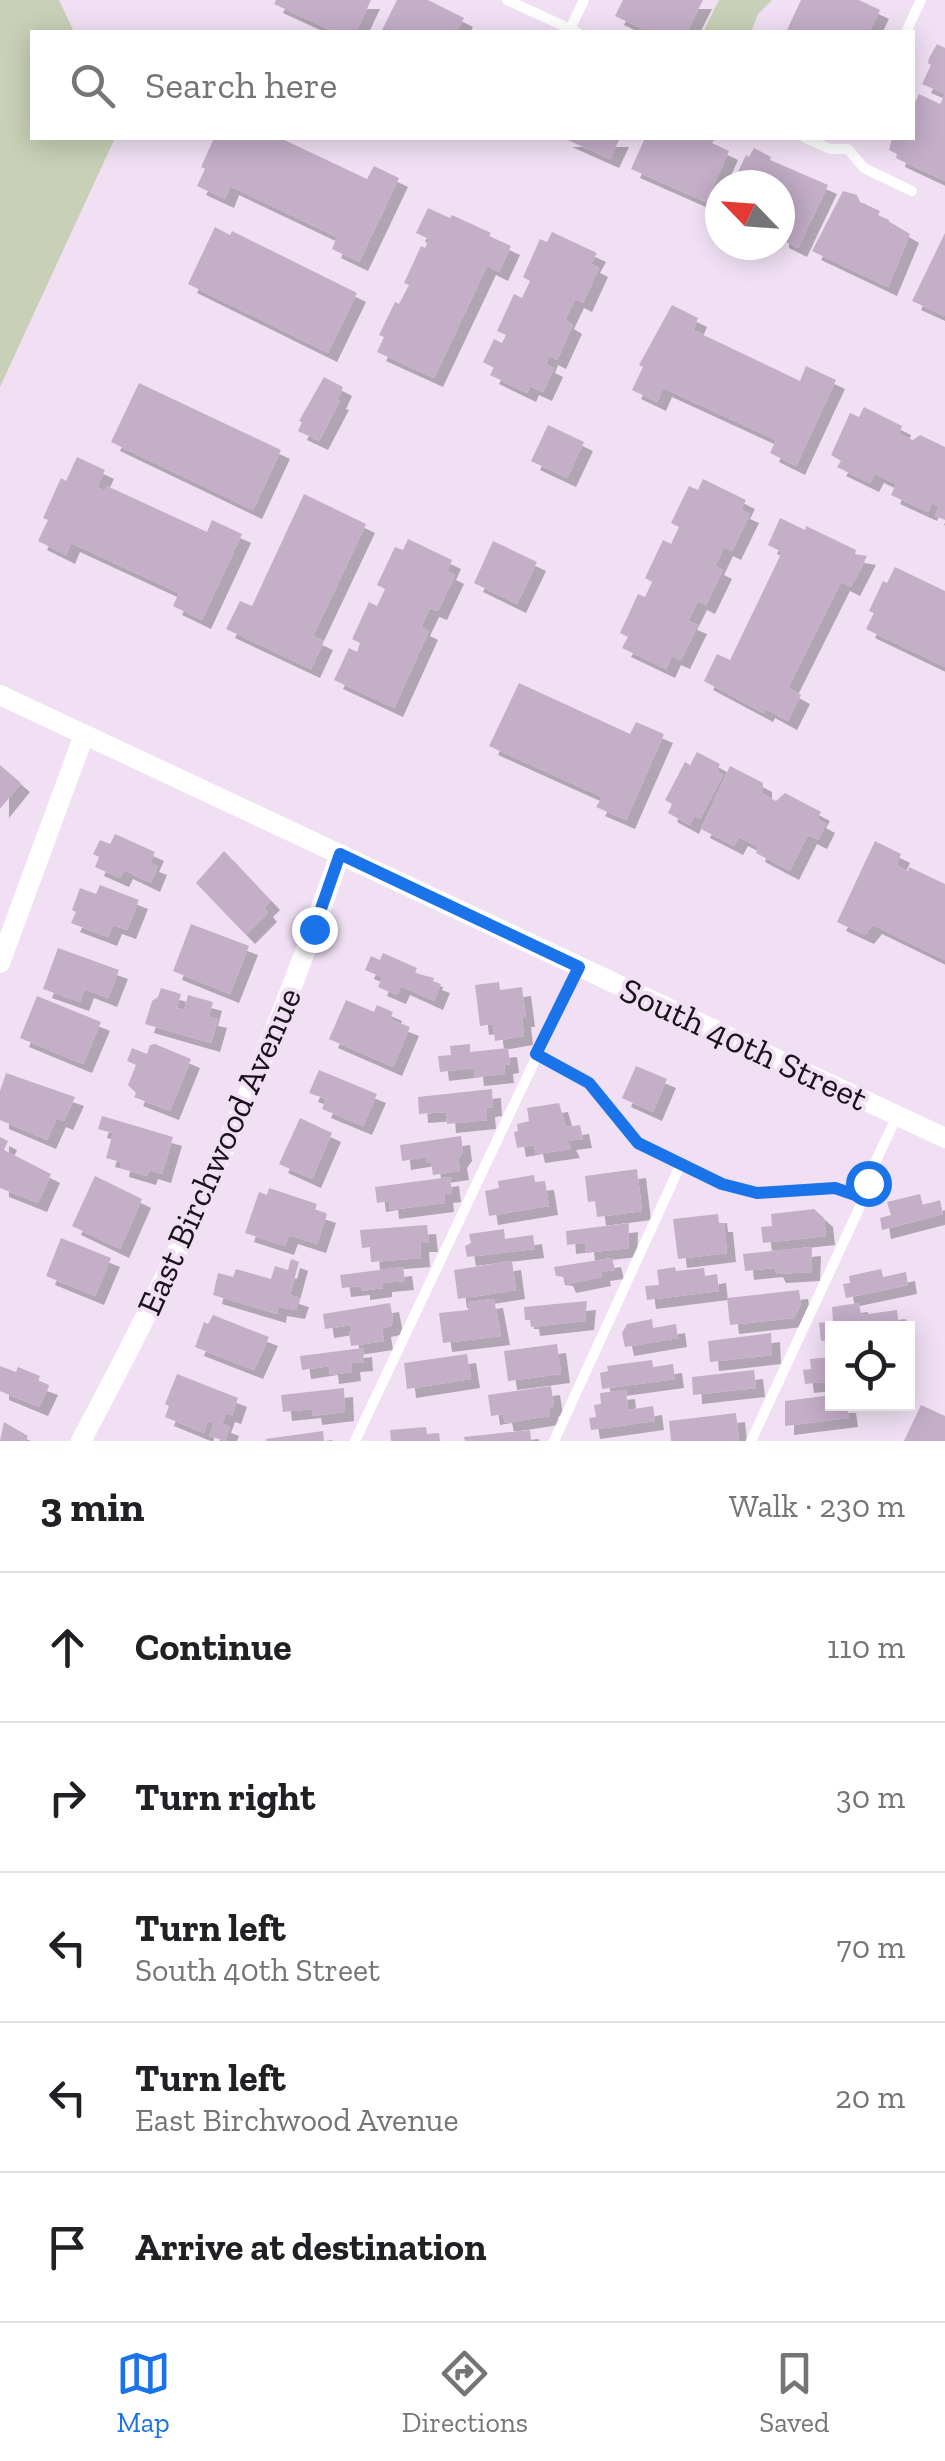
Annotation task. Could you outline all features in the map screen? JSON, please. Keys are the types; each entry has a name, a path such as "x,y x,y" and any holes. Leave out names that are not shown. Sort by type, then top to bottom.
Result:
{"street":[{"name":"South 40th Street","path":"0,695 945,1138"},
{"path":"0,963 84,735"},
{"name":"East Birchwood Avenue","path":"81,1441 135,1341 256,1080 340,854"}],"lane":[{"path":"507,0 571,30"},
{"path":"573,30 584,0"},
{"path":"907,30 921,0"},
{"path":"810,140 830,149 848,149 856,140"},
{"path":"848,149 864,168 912,191"},
{"path":"355,1441 579,967"},
{"path":"536,1054 589,1083 638,1143 680,1166 745,1192 823,1188 848,1191 864,1198"},
{"path":"752,1441 864,1198 872,1169 897,1115"},
{"path":"554,1441 680,1166"}],"green space":[{"path":"0,0 59,0 73,30 30,30 30,140 114,140 0,387"},
{"path":"719,0 772,0 758,14 752,30 704,30"}],"building":[{"path":"276,0 371,0 357,30 331,30 274,4"},
{"path":"397,0 428,0 464,18 457,30 382,30"},
{"path":"623,0 703,0 688,30 645,30 615,16"},
{"path":"801,0 859,0 880,10 870,30 787,30"},
{"path":"937,44 945,48 945,94 922,84"},
{"path":"919,94 940,104 945,94 945,181 896,158 897,154 889,150 892,140 915,140 915,103"},
{"path":"213,140 284,140 367,179 374,166 399,178 359,262 332,249 337,237 230,186 225,199 197,186 205,169 201,167"},
{"path":"567,140 619,140 610,159"},
{"path":"644,140 714,140 712,143 729,151 720,170 705,170 705,202 631,169"},
{"path":"754,148 793,170 739,170 746,155 749,157"},
{"path":"795,171 828,185 798,248 795,246"},
{"path":"843,191 857,195 860,202 880,211 878,215 910,234 888,287 812,251"},
{"path":"428,208 450,218 452,215 511,246 499,272 487,266 434,378 377,352 384,337 379,335 395,302 399,304 409,285 404,283 421,246 425,248 429,239 416,233"},
{"path":"215,227 230,235 232,231 357,293 328,353 188,284"},
{"path":"552,232 597,253 591,264 599,268 583,303 575,299 565,320 573,325 557,360 549,356 546,364 554,368 543,392 530,386 527,393 490,375 494,368 483,362 494,339 502,343 506,335 497,331 514,294 522,298 530,281 523,277 540,239 547,242"},
{"path":"945,233 945,316 912,301"},
{"path":"672,305 698,318 693,330 800,381 806,366 836,380 796,466 770,453 776,440 663,388 657,402 632,390 643,367 639,365"},
{"path":"324,377 343,387 319,441 298,431 302,422 299,421"},
{"path":"139,383 281,450 253,510 111,442"},
{"path":"864,407 902,426 899,434 913,440 920,435 945,447 945,520 935,516 939,507 932,503 928,512 891,495 896,484 875,474 870,483 837,467 841,461 831,455 850,413 859,417"},
{"path":"548,425 584,442 567,478 531,461"},
{"path":"77,457 105,470 97,487 105,491 107,486 207,532 212,520 242,534 202,620 173,606 179,593 71,543 66,555 38,541 48,520 43,518 61,478 66,481"},
{"path":"703,479 746,500 741,510 750,514 732,551 724,547 715,566 723,570 706,605 698,601 688,621 698,625 681,660 672,656 666,669 622,648 628,637 620,633 638,594 645,597 652,582 645,578 663,540 671,544 679,527 671,523 689,486 698,490"},
{"path":"304,494 366,524 313,636 324,641 311,669 226,629 240,601 252,606"},
{"path":"780,518 805,530 806,526 856,550 855,554 867,556 851,587 841,582 788,688 801,695 788,721 766,709 764,713 704,681 717,654 730,660 782,552 768,545"},
{"path":"408,539 452,560 447,571 455,575 438,611 430,608 421,627 429,631 394,708 334,680 349,648 357,652 360,643 352,639 369,602 377,606 385,589 377,585 395,547 403,550"},
{"path":"493,541 537,562 517,604 474,583"},
{"path":"895,567 945,591 945,667 866,629 874,613 869,611 883,581 887,583"},
{"path":"519,683 630,734 636,722 664,734 626,820 596,807 602,797 489,746"},
{"path":"697,752 720,764 717,771 723,775 700,819 694,816 690,825 668,813 672,804 665,800 685,762 690,765"},
{"path":"0,765 21,783 0,809"},
{"path":"730,766 763,783 763,794 776,801 785,793 821,812 817,819 826,824 818,840 808,835 790,871 756,853 758,847 739,837 734,846 701,829"},
{"path":"115,834 155,852 150,863 158,866 151,883 124,870 120,878 95,867 99,857 93,854 100,840 110,844"},
{"path":"875,841 901,854 896,865 945,884 945,960 873,925 865,935 837,922"},
{"path":"224,851 271,901 264,908 268,913 246,935 196,883"},
{"path":"100,885 139,900 127,930 113,925 108,937 71,923 80,888 96,894"},
{"path":"191,924 249,946 230,994 173,971"},
{"path":"58,948 119,970 108,998 85,989 80,1002 43,989"},
{"path":"383,953 441,984 434,1001 401,986 397,995 378,987 382,977 365,970 371,956 380,960"},
{"path":"499,982 500,990 522,987 524,1036 495,1041 493,1024 480,1026 475,985"},
{"path":"161,988 181,994 177,1008 184,1010 188,995 213,1002 209,1017 218,1019 211,1043 145,1024"},
{"path":"37,996 101,1022 83,1064 20,1038"},
{"path":"346,1000 374,1012 377,1005 393,1012 390,1019 410,1027 393,1067 329,1039"},
{"path":"470,1044 470,1052 508,1048 510,1064 504,1065 505,1074 475,1077 474,1068 440,1072 438,1056 451,1055 450,1046"},
{"path":"150,1045 191,1059 170,1111 134,1097 136,1093 128,1085 136,1065 127,1061 132,1048 147,1054"},
{"path":"636,1066 667,1079 653,1112 622,1098"},
{"path":"319,1070 377,1094 363,1126 322,1109 326,1099 309,1093"},
{"path":"6,1073 75,1097 64,1121 57,1118 47,1140 0,1120 0,1091"},
{"path":"492,1089 493,1107 486,1108 487,1120 447,1124 446,1112 419,1114 418,1097"},
{"path":"559,1103 566,1127 580,1125 583,1139 567,1141 571,1149 536,1154 534,1145 517,1148 514,1132 518,1131 517,1124 529,1121 527,1108"},
{"path":"102,1116 173,1137 162,1174 149,1170 147,1176 120,1168 121,1162 106,1158 113,1133 98,1129"},
{"path":"300,1118 332,1133 312,1179 279,1164"},
{"path":"461,1136 460,1171 433,1175 426,1157 402,1161 400,1145"},
{"path":"0,1137 8,1141 4,1150 51,1174 38,1203 0,1188"},
{"path":"637,1169 642,1211 597,1217 595,1201 588,1202 585,1176"},
{"path":"534,1175 535,1182 545,1181 549,1206 489,1216 485,1191 499,1188 498,1181"},
{"path":"95,1176 142,1199 120,1249 72,1226"},
{"path":"450,1177 452,1193 444,1194 445,1203 390,1210 389,1201 377,1203 375,1187"},
{"path":"269,1188 317,1204 315,1210 327,1214 317,1244 289,1235 285,1246 245,1233 259,1192 267,1195"},
{"path":"920,1194 923,1205 940,1200 943,1214 882,1230 880,1218 891,1215 887,1202"},
{"path":"814,1209 824,1218 826,1236 763,1243 761,1227 772,1226 771,1214"},
{"path":"718,1214 719,1223 724,1223 727,1253 678,1259 673,1219"},
{"path":"629,1223 628,1248 586,1253 585,1243 567,1245 566,1231"},
{"path":"427,1225 429,1243 420,1243 421,1258 371,1262 370,1247 362,1248 360,1230"},
{"path":"504,1229 505,1239 533,1235 535,1249 467,1257 469,1234"},
{"path":"61,1238 111,1258 95,1296 46,1276"},
{"path":"812,1247 811,1272 777,1274 774,1268 745,1271 743,1254"},
{"path":"612,1258 615,1270 601,1272 602,1277 567,1284 564,1277 556,1276 554,1267"},
{"path":"291,1259 299,1262 290,1295 300,1298 296,1310 278,1307 277,1314 213,1295 218,1273 233,1277 236,1269 271,1279 275,1266 288,1270"},
{"path":"512,1261 516,1290 458,1299 454,1270"},
{"path":"403,1267 405,1281 361,1291 361,1286 342,1288 340,1275"},
{"path":"675,1267 676,1271 704,1268 705,1276 717,1274 719,1291 647,1300 645,1286 659,1285 657,1270"},
{"path":"881,1269 883,1277 906,1272 908,1285 846,1298 843,1284 850,1283 849,1276"},
{"path":"799,1290 801,1304 794,1318 730,1325 727,1298"},
{"path":"494,1299 501,1336 443,1343 439,1313 468,1310 469,1302"},
{"path":"587,1301 585,1321 531,1327 530,1320 525,1320 524,1307"},
{"path":"390,1303 393,1319 391,1326 382,1328 384,1341 351,1346 351,1325 325,1329 323,1314"},
{"path":"859,1303 861,1315 897,1310 898,1321 833,1321 832,1307"},
{"path":"213,1315 269,1337 254,1370 195,1347 204,1322 208,1324"},
{"path":"652,1319 653,1328 676,1324 678,1338 625,1347 622,1333 627,1324"},
{"path":"825,1322 825,1341 821,1341 819,1323"},
{"path":"771,1333 772,1355 710,1362 708,1341"},
{"path":"557,1344 561,1374 508,1381 504,1351"},
{"path":"363,1348 364,1362 351,1363 352,1372 330,1375 329,1366 302,1370 300,1356"},
{"path":"467,1354 471,1379 407,1389 404,1363"},
{"path":"825,1358 825,1382 805,1384 803,1370 811,1369 810,1359"},
{"path":"652,1360 653,1367 673,1364 675,1379 602,1389 600,1373 608,1371 607,1366"},
{"path":"0,1366 16,1372 18,1367 40,1376 38,1382 49,1386 39,1407 0,1391"},
{"path":"754,1370 756,1388 693,1395 692,1377"},
{"path":"177,1374 238,1398 232,1415 226,1413 222,1424 230,1427 225,1441 209,1436 214,1423 208,1421 204,1433 165,1417 169,1406 165,1404"},
{"path":"551,1386 554,1406 549,1408 550,1416 505,1423 503,1414 491,1416 488,1395"},
{"path":"344,1388 345,1412 313,1416 312,1409 283,1412 281,1395"},
{"path":"626,1390 628,1410 653,1406 655,1421 591,1430 589,1418 596,1417 594,1405 601,1404 600,1393"},
{"path":"825,1396 825,1411 848,1411 849,1418 785,1426 785,1401"},
{"path":"921,1405 945,1416 945,1441 904,1441"},
{"path":"736,1413 739,1441 671,1441 669,1421"},
{"path":"4,1422 28,1436 25,1441 0,1441"},
{"path":"426,1427 427,1434 439,1433 440,1441 391,1441 390,1430"},
{"path":"530,1430 531,1441 465,1441 464,1437"},
{"path":"323,1431 324,1441 266,1441 266,1439"}],"route":[{"path":"314,929 340,854 579,967 536,1054 589,1083 628,1134 649,1150 745,1192 835,1188 864,1198 868,1183"}]}
